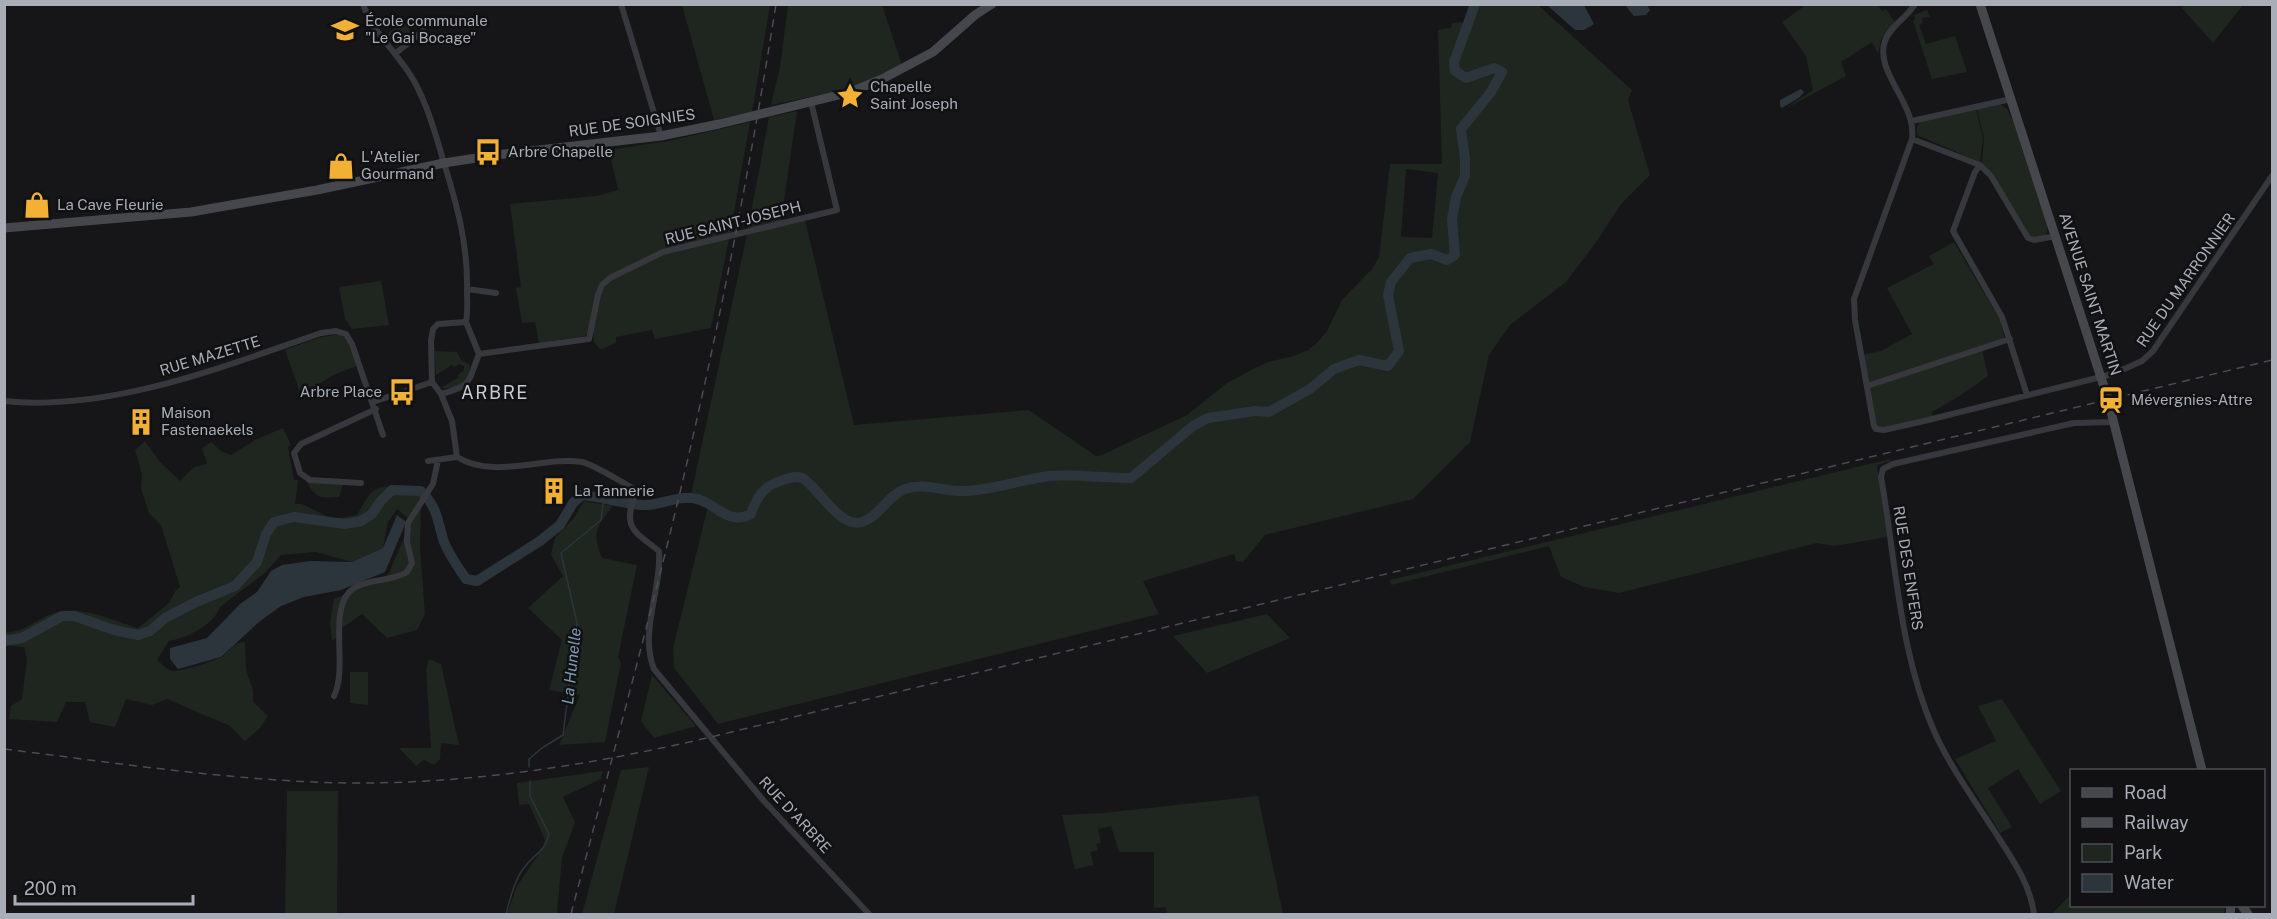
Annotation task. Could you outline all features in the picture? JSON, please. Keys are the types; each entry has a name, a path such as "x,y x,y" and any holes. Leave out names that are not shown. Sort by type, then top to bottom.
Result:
{"street":[{"path":"363,4 375,27 396,53 418,88 444,163 461,224 467,265 466,322 479,354 468,383 459,389 441,394"},
{"path":"621,4 661,136"},
{"name":"RUE DE SOIGNIES","path":"4,228 191,212 316,190 444,163 661,136 811,102 851,92 882,79 933,52 975,15 992,4"},
{"path":"1915,4 1891,31 1885,40 1883,51 1886,64 1912,121 1912,139 1854,299 1855,320 1867,386 2010,339"},
{"name":"AVENUE SAINT MARTIN","path":"1980,4 2101,377 2201,769"},
{"path":"396,53 423,31"},
{"path":"1912,121 2010,99"},
{"name":"RUE SAINT-JOSEPH","path":"479,354 589,339 597,295 602,285 610,278 663,252 837,210 811,102"},
{"path":"1912,139 1980,165 1991,176 2028,238 2034,240 2055,236"},
{"path":"1980,165 1975,172 1953,231 2002,317 2027,395"},
{"name":"RUE DU MARRONNIER","path":"1867,386 1874,426 1876,429 1884,430 2101,377 2133,366 2153,351 2272,176"},
{"path":"467,289 496,293"},
{"path":"428,461 457,456 452,421 441,394 432,382 434,327 441,324 466,322"},
{"name":"RUE MAZETTE","path":"4,401 47,402 117,394 180,379 324,332 336,331 346,334 352,344 373,402"},
{"path":"383,435 373,402 432,382"},
{"path":"361,483 310,480 300,473 294,453 301,444 376,409"},
{"name":"RUE DES ENFERS","path":"2034,915 2022,875 1956,770 1929,720 1901,619 1881,477 1883,469 1887,466 1914,459 2074,423 2114,422"},
{"name":"RUE D'ARBRE","path":"457,456 467,462 496,467 582,462 636,490 630,513 631,526 636,534 659,551 660,568 650,632 649,657 654,669 763,800 869,915"},
{"path":"334,696 341,671 339,628 344,597 372,580 393,578 407,572 412,563 407,542 408,523 430,491 438,460"}],"green space":[{"path":"1476,4 1538,5 1632,90 1628,100 1650,175 1621,204 1566,282 1510,325 1489,355 1470,442 1413,499 1265,535 1243,562 1236,561 1234,554 1143,581 1159,614 718,724 674,668 673,648 709,502 691,495 747,234 805,220 854,425 1029,410 1096,456 1102,455 1187,415 1227,383 1253,369 1308,350 1327,331 1342,300 1372,269 1379,257 1390,164 1442,164 1438,30 1451,28 1452,23 1465,22 1470,6","holes":["1406,169 1438,173 1432,238 1401,237","1193,425 1131,478 1058,476 987,490 952,490 1058,474 1131,477 1167,444","796,473 804,478 840,514 857,522 843,518 805,484 790,476"]},
{"path":"2186,4 2240,4 2242,6 2213,43 2182,8"},
{"path":"682,5 770,5 752,112 714,120"},
{"path":"788,5 882,5 902,65 849,89 771,105 780,67"},
{"path":"1806,5 1878,5 1882,11 1886,9 1895,22 1881,40 1878,54 1872,42 1841,62 1846,76 1783,110 1813,90 1806,56 1782,22"},
{"path":"1927,10 1930,17 1921,18 1923,23 1919,25 1926,44 1955,36 1967,72 1932,79 1913,21 1915,20 1914,15"},
{"path":"405,19 412,35 397,47 386,35"},
{"path":"2000,104 2007,109 2014,123 2048,224 2047,234 2037,238 2028,235 1992,174 1982,163 1984,138 1977,109"},
{"path":"1976,109 1983,138 1980,162 1917,135 1920,122"},
{"path":"797,111 781,221 748,229 769,117"},
{"path":"750,122 730,234 667,249 602,281 585,336 539,343 535,322 522,323 516,288 521,287 510,204 596,196 618,190 609,150 668,141"},
{"path":"729,239 711,328 655,339 652,330 616,337 616,343 602,349 594,342 593,331 601,292 609,281 660,256"},
{"path":"1954,242 2000,320 2005,341 1982,349 1988,376 1932,412 1933,419 1876,429 1861,355 1881,351 1912,334 1887,288 1934,264 1929,256"},
{"path":"381,281 389,325 352,329 345,319 339,287"},
{"path":"341,334 346,338 357,366 300,392 285,350 318,338"},
{"path":"434,351 457,352 461,360 470,365 467,376 461,384 447,389 441,388 459,377 464,366 459,364 454,367 452,365 436,375"},
{"path":"283,428 291,445 288,447 294,480 298,480 295,504 302,504 333,519 357,515 371,493 380,488 406,485 421,497 420,548 425,614 417,630 387,638 362,614 342,628 342,633 332,641 330,622 334,599 379,581 389,573 411,521 397,509 388,522 383,548 352,562 316,552 281,555 266,572 220,607 217,614 206,625 191,634 169,641 157,660 172,671 219,659 235,645 245,642 246,670 253,690 253,702 268,716 260,728 245,741 230,726 167,699 152,705 126,699 115,727 90,722 85,702 66,702 57,722 9,719 11,706 22,699 27,659 24,647 5,645 4,633 24,628 62,611 95,614 138,628 169,603 180,587 161,525 149,513 141,488 142,475 135,450 145,441 160,462 180,481 194,467 207,464 202,448 211,442 221,451 231,455 257,439"},
{"path":"1890,459 1891,461 1877,465 1887,537 1834,546 1817,543 1619,593 1584,587 1561,577 1549,546 1391,585 1390,580"},
{"path":"308,480 343,484 339,497 319,496 310,488"},
{"path":"584,501 613,506 597,530 597,542 602,558 637,565 618,657 621,663 605,742 559,745 580,695 549,690 562,640 528,608 563,576 551,555 555,538 573,519"},
{"path":"1267,614 1290,638 1207,673 1173,636"},
{"path":"429,659 441,664 459,745 441,743 440,759 434,765 424,760 416,766 399,748 431,748 426,669"},
{"path":"350,672 368,672 368,705 350,703"},
{"path":"652,675 696,726 654,738 641,721"},
{"path":"2002,699 2061,791 2040,804 2018,769 1988,788 2012,827 2000,833 1955,759 1996,741 1978,706"},
{"path":"649,767 614,914 582,914 621,770"},
{"path":"603,771 601,779 563,797 575,822 562,858 557,914 507,914 517,886 544,846 545,840 529,804 519,805 517,783"},
{"path":"287,791 338,791 337,914 285,914"},
{"path":"1258,796 1283,914 1167,914 1166,907 1154,908 1154,852 1119,852 1111,826 1098,829 1101,843 1096,844 1098,850 1090,852 1094,865 1075,869 1062,815 1103,813"},
{"path":"2070,895 2070,907 2225,907 2224,914 2052,914"}],"water":[{"path":"1547,5 1584,5 1594,24 1584,30 1575,30"},
{"path":"1625,5 1647,5 1650,10 1646,15 1634,16"},
{"path":"1801,89 1804,92 1800,97 1782,108 1780,106 1780,100"},
{"path":"397,515 406,522 385,572 341,590 304,597 281,606 259,622 221,657 178,669 170,659 170,648 207,638 240,604 257,592 271,571 282,565 310,561 352,562 383,548"}],"waterway":[{"path":"4,641 22,638 62,616 74,616 114,630 138,635 150,631 165,618 235,586 257,562 266,534 274,522 294,517 345,524 361,521 372,514 392,490 421,491 427,497 434,509 448,552 466,579 477,581 540,541 560,525 573,503 582,495 646,505 680,498 692,498 707,503 727,515 742,517 751,514 760,496 771,485 788,478 799,477 808,482 845,519 862,522 874,516 899,492 912,487 964,491 1049,476 1131,478 1193,426 1208,418 1255,411 1269,412 1310,389 1334,369 1359,360 1388,366 1399,351 1388,295 1391,282 1410,258 1431,254 1447,260 1455,255 1452,219 1456,197 1465,176 1461,129 1491,92 1502,72 1494,68 1466,78 1455,71 1454,62 1475,4"},
{"name":"La Hunelle","path":"529,767 529,759 563,735 577,623 561,553 601,520 604,497"},
{"name":"La Hunelle","path":"506,914 520,874 544,846 549,834 530,796 530,781"}],"railway":[{"path":"571,914 650,613 695,429 739,217 776,4"},
{"path":"4,749 218,775 304,782 439,780 576,764 711,737 2272,360"}],"place":[{"name":"École communale \"Le Gai Bocage\"","path":"345,30"},
{"name":"Chapelle Saint Joseph","path":"850,96"},
{"name":"Arbre Chapelle","path":"488,152"},
{"name":"L'Atelier Gourmand","path":"341,166"},
{"name":"La Cave Fleurie","path":"37,205"},
{"name":"Arbre Place","path":"402,392"},
{"name":"Mévergnies-Attre","path":"2111,400"},
{"name":"Maison Fastenaekels","path":"141,422"},
{"name":"La Tannerie","path":"554,491"}],"district":[{"name":"ARBRE","path":"495,393"}]}
